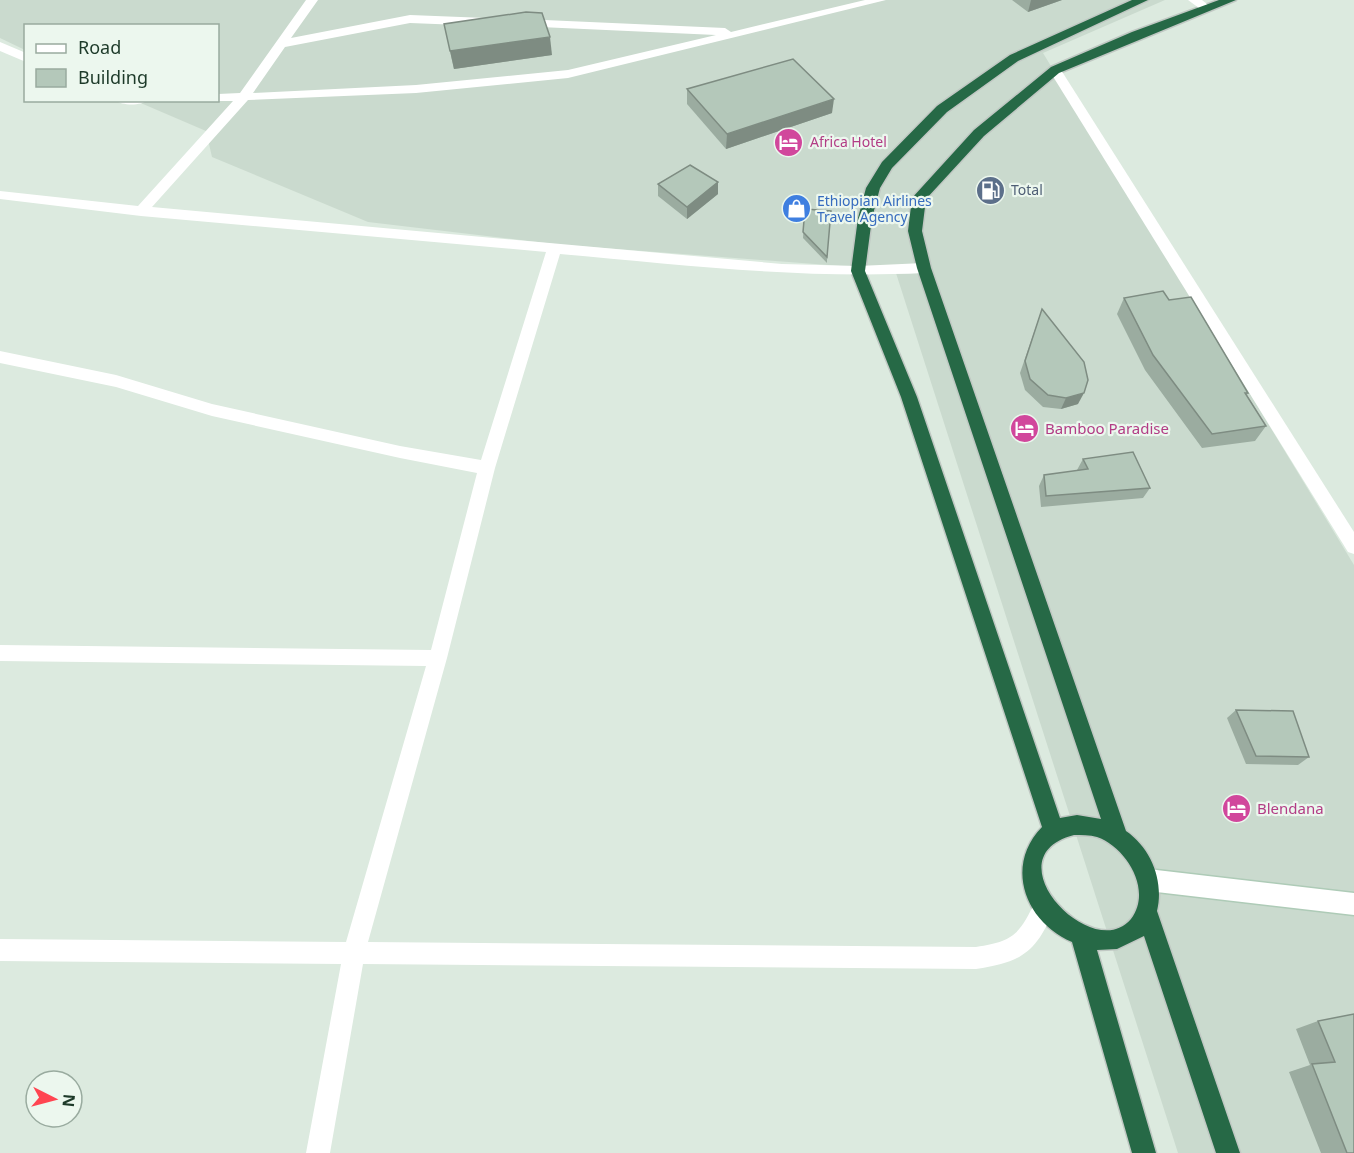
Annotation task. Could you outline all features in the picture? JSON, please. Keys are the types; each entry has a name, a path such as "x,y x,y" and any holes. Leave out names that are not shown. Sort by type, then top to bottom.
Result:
{"highway":[{"path":"1054,831 909,397 858,271 865,218 873,188 886,165 942,109 1014,58 1142,0"},
{"path":"1118,837 924,268 915,231 919,198 979,133 1055,70 1201,4 1230,0"},
{"path":"1074,825 1096,827 1118,837 1142,863 1148,880 1150,897 1147,913 1137,928 1122,938 1102,941 1082,937 1061,926 1044,908 1035,890 1032,873 1034,855 1042,841 1054,831 1074,825"},
{"path":"1147,913 1228,1153"},
{"path":"1082,937 1144,1153"}],"street":[{"path":"141,211 244,97 312,0"},
{"path":"219,98 416,89 568,74 750,33 880,0"},
{"path":"280,44 410,19 750,33"},
{"path":"0,46 24,57"},
{"path":"1055,70 1354,547"},
{"path":"0,195 141,211 782,269 858,271 924,268"},
{"path":"318,1153 354,954 438,658 487,468 555,247"},
{"path":"0,357 116,381 213,410 400,452 487,468"},
{"path":"0,653 438,658"},
{"path":"1148,880 1354,904"},
{"path":"0,950 975,958 1010,953 1028,941 1044,908"}],"shaded area":[{"path":"0,0 1165,0 1043,53 1354,565 1354,1153 1178,1153 895,270 563,245 368,222 212,157 206,131 138,102 219,102 219,24 24,24 24,50 0,38"}],"building":[{"path":"526,12 542,13 550,37 450,51 444,24"},
{"path":"793,59 834,99 727,134 687,89"},
{"path":"690,165 718,182 687,207 658,184"},
{"path":"805,209 831,211 827,257 803,232"},
{"path":"1163,291 1169,300 1191,297 1266,426 1212,434 1153,355 1124,298"},
{"path":"1042,309 1084,362 1088,380 1084,393 1066,398 1048,395 1030,379 1025,361"},
{"path":"1133,452 1150,488 1046,496 1044,475 1088,469 1083,459"},
{"path":"1236,710 1293,711 1309,757 1256,756"},
{"path":"1354,1014 1354,1153 1347,1153 1312,1064 1335,1062 1318,1021"}],"place":[{"name":"Africa Hotel","path":"789,142"},
{"name":"Total","path":"990,190"},
{"name":"Ethiopian Airlines Travel Agency","path":"796,209"},
{"name":"Bamboo Paradise","path":"1024,429"},
{"name":"Blendana","path":"1236,809"}]}
